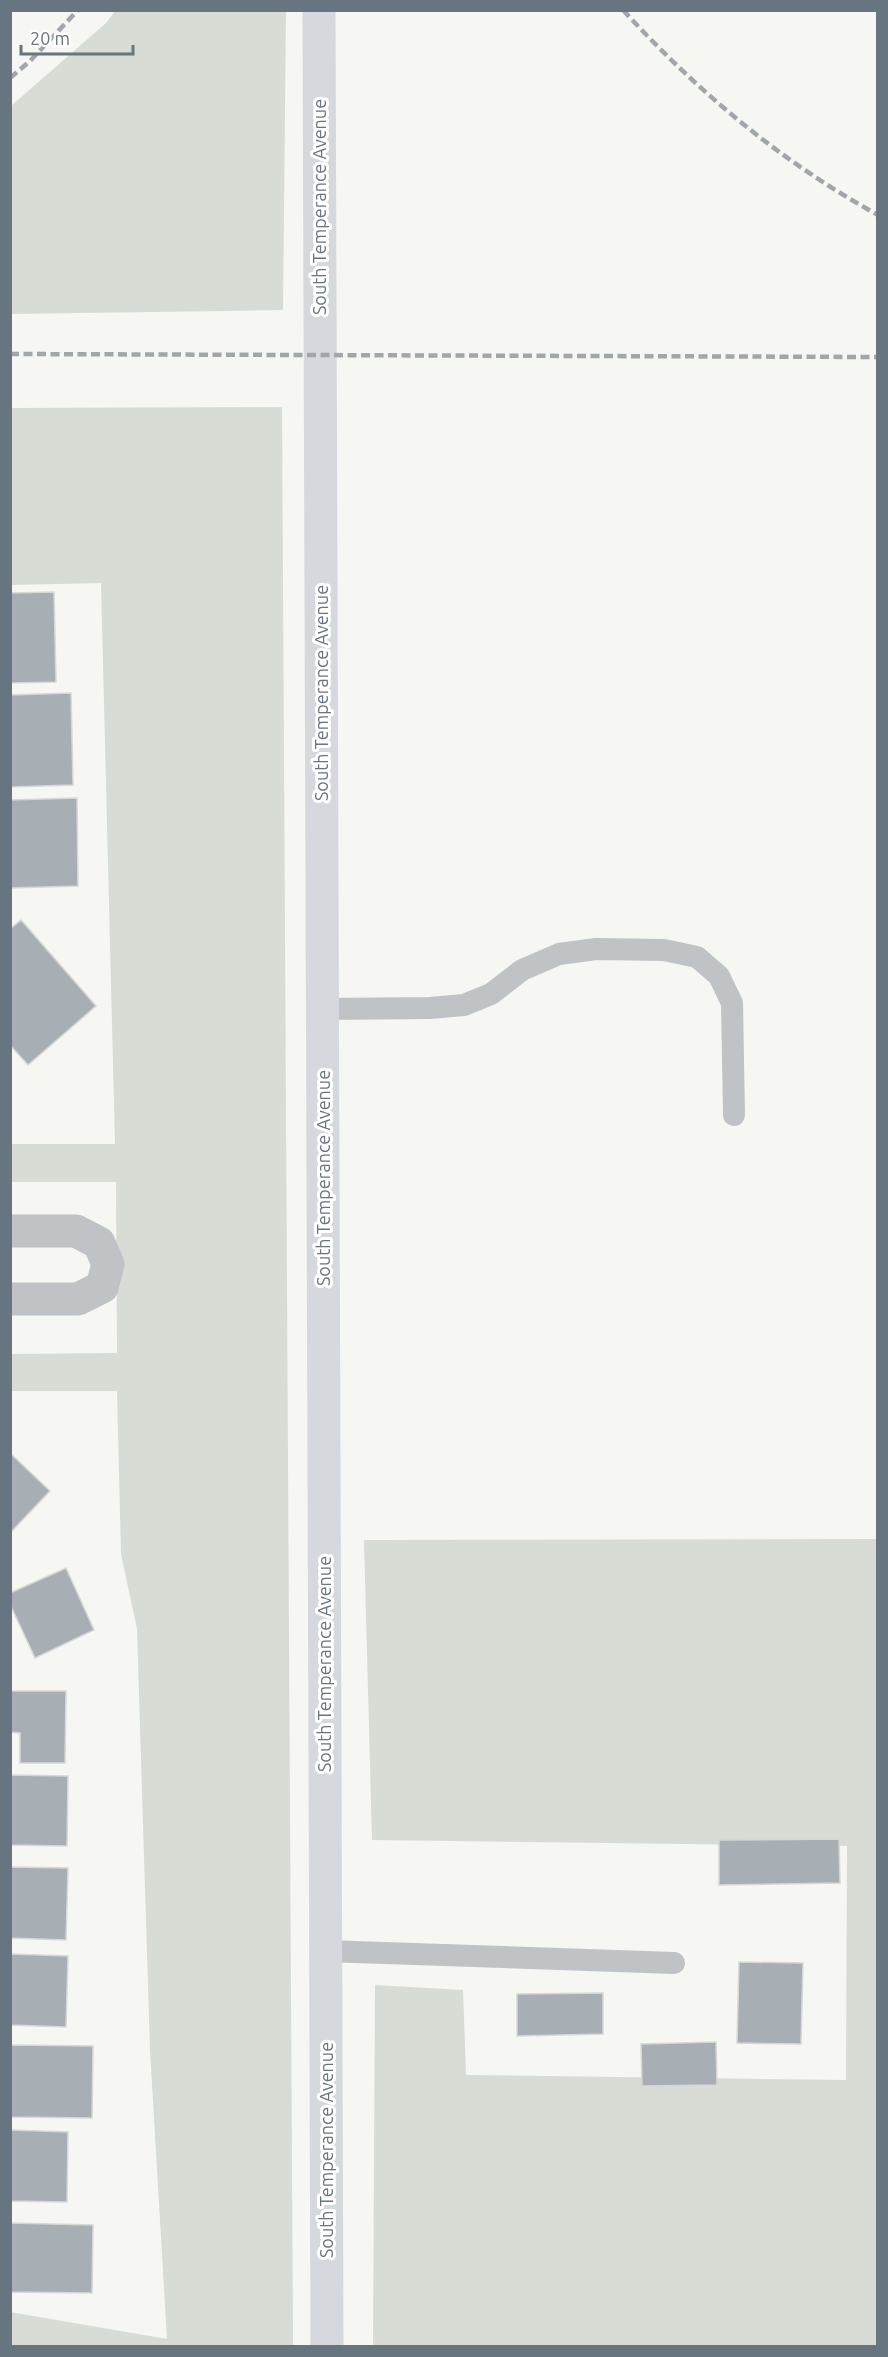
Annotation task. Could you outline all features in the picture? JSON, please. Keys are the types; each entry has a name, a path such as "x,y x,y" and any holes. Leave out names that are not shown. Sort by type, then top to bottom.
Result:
{"main road":[{"name":"South Temperance Avenue","path":"319,10 327,2346"}],"street":[{"path":"10,1231 76,1231 99,1243 108,1264 102,1287 78,1299 10,1299"}],"lane":[{"path":"323,1009 430,1008 464,1005 491,994 522,970 559,954 596,949 664,950 697,957 719,976 732,1003 734,1115"},
{"path":"325,1951 674,1963"}],"shaded area":[{"path":"115,11 286,11 283,310 11,314 11,106 106,23"},
{"path":"282,407 293,2346 11,2346 10,2312 167,2339 150,2050 137,1629 121,1554 117,1391 11,1391 11,1354 117,1353 116,1182 11,1182 11,1144 115,1144 101,583 11,585 11,408"},
{"path":"877,1539 877,2346 373,2346 375,1985 463,1990 466,2075 846,2080 847,1846 372,1840 364,1540"}],"building":[{"path":"54,592 56,682 10,683 10,593"},
{"path":"71,693 73,785 10,787 10,695"},
{"path":"77,798 78,886 10,888 10,800"},
{"path":"21,920 96,1006 28,1065 10,1045 10,929"},
{"path":"10,1453 50,1491 10,1533"},
{"path":"66,1568 94,1630 35,1658 10,1604 10,1593"},
{"path":"10,1691 66,1691 65,1763 20,1763 20,1733 10,1732"},
{"path":"10,1775 68,1776 67,1846 10,1845"},
{"path":"839,1839 840,1883 719,1885 719,1840"},
{"path":"10,1867 68,1868 66,1940 10,1938"},
{"path":"10,1954 68,1956 66,2027 10,2025"},
{"path":"739,1962 803,1963 801,2044 737,2043"},
{"path":"603,1993 603,2034 517,2036 517,1994"},
{"path":"716,2042 717,2085 642,2086 641,2044"},
{"path":"10,2045 93,2046 92,2118 11,2117"},
{"path":"10,2130 68,2132 67,2202 10,2201"},
{"path":"10,2223 93,2225 92,2293 10,2292"}],"railway":[{"path":"10,78 30,61 78,10"},
{"path":"623,10 681,69 742,123 807,172 878,215"},
{"path":"10,354 878,357"}]}
